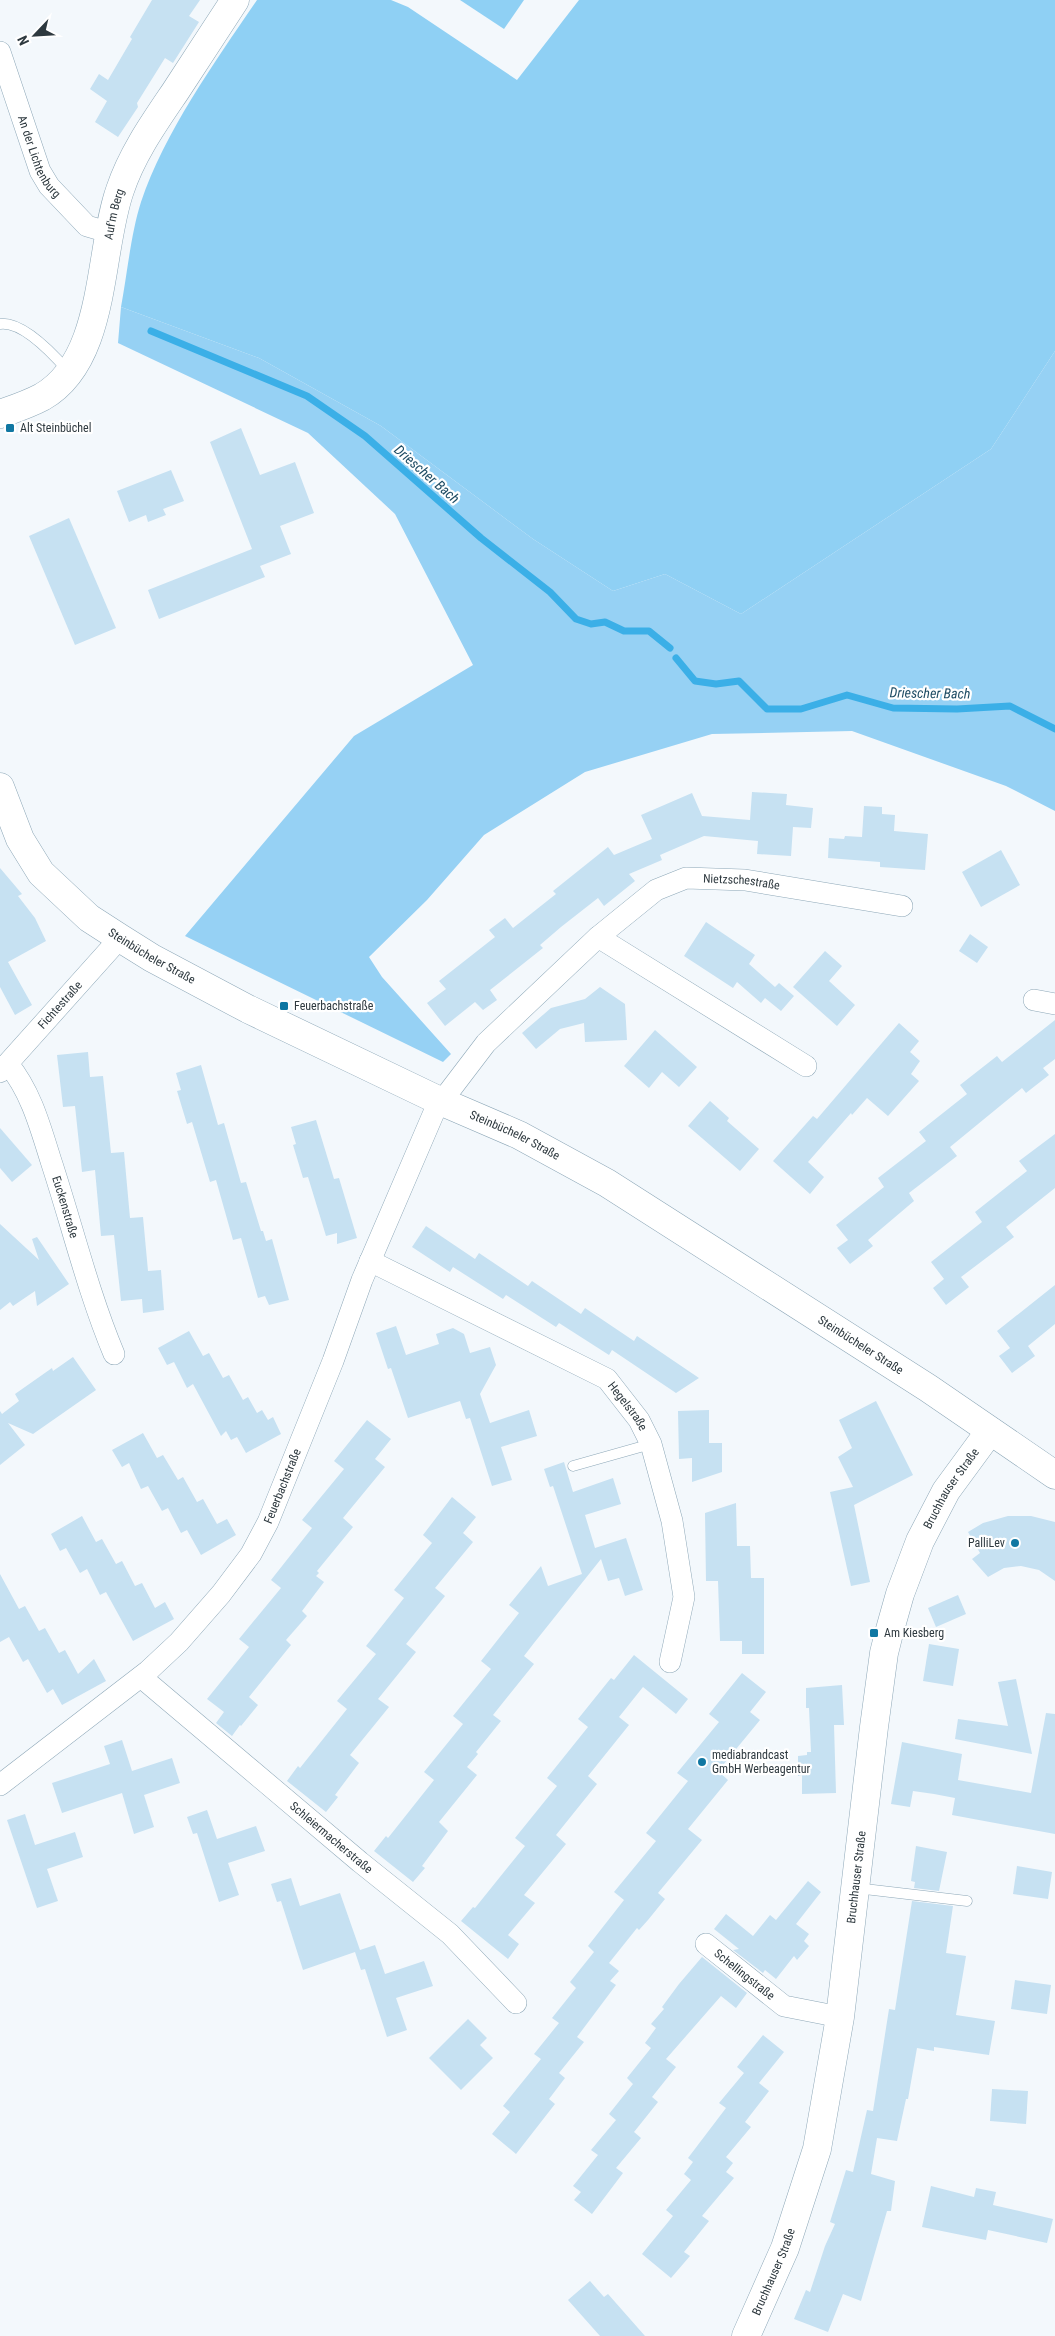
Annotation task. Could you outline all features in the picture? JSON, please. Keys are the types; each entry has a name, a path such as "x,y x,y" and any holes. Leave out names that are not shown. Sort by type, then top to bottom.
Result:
{"street":[{"name":"Auf'm Berg","path":"0,414 42,397 56,387 69,372 80,354 92,326 120,191 143,140 235,0"},
{"name":"An der Lichtenburg","path":"0,52 40,171 49,186 87,226 111,233"},
{"name":"Steinbücheler Straße","path":"0,787 20,839 40,872 90,918 120,938 152,958 248,1009 440,1101 519,1135 606,1183 920,1383 1055,1475"},
{"name":"Nietzschestraße","path":"440,1101 486,1043 598,938 656,890 686,878 745,880 902,906"},
{"name":"Fichtestraße","path":"4,1068 120,938"},
{"path":"598,938 806,1066"},
{"path":"1034,1000 1055,1004"},
{"name":"Euckenstraße","path":"4,1068 22,1080 33,1106 70,1216 100,1322 114,1354"},
{"name":"Feuerbachstraße","path":"0,1785 141,1676 179,1642 221,1594 251,1554 268,1522 370,1261 440,1101"},
{"name":"Hegelstraße","path":"370,1261 607,1379 639,1420 651,1444 672,1521 684,1597 670,1662"},
{"name":"Bruchhauser Straße","path":"746,2336 785,2248 817,2149 840,2017 884,1653 900,1594 920,1541 946,1491 990,1431"},
{"name":"Schleiermacherstraße","path":"141,1676 353,1856 450,1934 516,2003"},
{"name":"Schellingstraße","path":"706,1944 784,2006 840,2017"}],"lane":[{"path":"0,324 22,330 48,349 69,372"},
{"path":"573,1466 651,1444"},
{"path":"856,1888 967,1900"}],"shaded area":[{"path":"257,0 391,0 408,7 517,80 579,0 1055,0 1055,351 991,449 741,614 665,574 613,591 533,539 381,426 259,358 121,307 134,227 151,176 192,98"},
{"path":"460,0 524,0 504,29"},
{"path":"121,307 259,358 381,426 533,539 613,591 665,574 741,614 991,449 1055,351 1055,811 1006,786 852,731 712,734 585,772 484,835 427,900 369,957 382,977 451,1054 443,1062 185,936 354,736 473,665 395,514 308,433 118,343"}],"building":[{"path":"152,0 200,0 189,16 199,22 173,63 165,58 137,103 138,107 118,137 95,122 107,101 90,89 99,74 108,80"},
{"path":"241,428 260,475 295,462 314,513 280,526 291,554 260,566 265,577 159,619 148,590 252,549 210,442"},
{"path":"171,470 184,501 163,509 166,515 148,522 146,515 129,522 117,491"},
{"path":"69,518 116,628 75,645 29,536"},
{"path":"752,792 787,794 786,805 813,808 811,828 793,827 791,856 757,854 758,841 704,836 660,855 662,860 629,874 635,881 604,906 598,898 561,927 540,945 543,948 490,990 497,1000 483,1010 475,1002 445,1026 427,1003 446,989 439,981 495,937 489,930 505,918 513,928 556,894 553,891 608,847 614,855 652,839 641,815 692,793 702,816 750,820"},
{"path":"864,806 882,807 882,814 895,815 894,831 928,834 925,870 880,867 880,862 828,858 829,838 844,839 845,836 862,837"},
{"path":"1001,850 1020,885 981,907 962,872"},
{"path":"0,868 22,894 18,896 35,918 46,941 8,962 32,1005 15,1015 0,987"},
{"path":"706,922 755,955 749,964 775,987 779,983 794,996 781,1011 765,998 761,1003 737,982 733,988 684,956"},
{"path":"970,934 988,947 977,963 959,951"},
{"path":"825,951 842,966 829,981 855,1005 837,1026 793,987"},
{"path":"600,987 625,1004 627,1040 585,1042 584,1023 560,1029 536,1049 522,1033 551,1008 585,999"},
{"path":"1055,1020 1055,1059 1043,1068 1049,1075 1026,1093 1022,1088 950,1147 957,1156 909,1193 914,1201 868,1240 873,1246 850,1264 837,1248 848,1240 836,1225 884,1187 878,1178 926,1141 919,1132 967,1094 960,1085 997,1056 1002,1062"},
{"path":"899,1023 919,1041 910,1052 920,1061 911,1074 919,1081 888,1116 867,1098 852,1115 851,1113 808,1162 824,1177 810,1194 773,1161 813,1116 817,1119"},
{"path":"655,1030 697,1067 679,1087 662,1072 649,1088 624,1066"},
{"path":"88,1052 90,1077 103,1076 111,1153 124,1152 130,1218 143,1217 148,1271 161,1270 164,1310 143,1313 142,1299 121,1301 114,1235 101,1236 95,1170 82,1172 75,1106 63,1107 57,1055"},
{"path":"201,1065 218,1125 224,1123 241,1183 246,1182 261,1231 263,1231 266,1241 272,1239 289,1300 269,1305 265,1296 258,1298 241,1238 233,1240 216,1180 210,1182 192,1122 187,1124 177,1091 181,1090 176,1073"},
{"path":"710,1101 729,1118 727,1121 759,1149 740,1171 688,1126"},
{"path":"316,1120 334,1179 339,1178 357,1238 337,1244 337,1233 326,1236 308,1177 303,1178 293,1145 296,1144 291,1127"},
{"path":"0,1128 32,1165 12,1182 0,1168"},
{"path":"1055,1134 1055,1188 1006,1227 1014,1237 961,1277 969,1287 946,1305 933,1288 944,1279 931,1262 982,1222 975,1212 1027,1171 1019,1161"},
{"path":"0,1224 39,1260 32,1239 37,1237 69,1284 37,1306 35,1291 13,1306 10,1302 0,1310"},
{"path":"426,1226 475,1259 479,1253 528,1286 532,1281 581,1314 585,1308 634,1341 637,1336 699,1378 676,1393 612,1350 609,1355 559,1323 556,1327 506,1295 503,1299 453,1267 450,1272 412,1247"},
{"path":"1055,1285 1055,1324 1028,1346 1035,1356 1012,1373 999,1356 1010,1348 997,1331"},
{"path":"396,1326 406,1355 439,1344 436,1334 453,1328 464,1334 470,1353 490,1347 496,1365 480,1394 490,1423 529,1410 537,1436 501,1447 512,1480 492,1486 470,1418 466,1419 460,1401 408,1418 391,1368 388,1369 376,1333"},
{"path":"189,1331 203,1356 209,1353 223,1378 229,1375 243,1400 248,1397 257,1413 262,1410 268,1420 273,1417 281,1434 246,1453 237,1437 231,1440 226,1431 221,1436 193,1384 187,1388 174,1362 167,1365 158,1348"},
{"path":"73,1357 96,1390 33,1434 8,1423 25,1445 0,1465 0,1411 2,1414 19,1401 15,1394 52,1368 53,1371"},
{"path":"876,1401 913,1475 854,1505 870,1582 851,1586 830,1492 853,1487 838,1457 852,1448 839,1420"},
{"path":"709,1410 709,1443 722,1443 722,1472 692,1482 692,1458 679,1459 678,1411"},
{"path":"367,1420 391,1439 375,1459 385,1467 343,1518 353,1527 317,1571 319,1573 316,1576 324,1582 302,1611 307,1616 286,1640 291,1645 249,1697 258,1705 232,1736 216,1723 224,1712 207,1699 249,1647 239,1639 281,1588 271,1580 312,1528 302,1520 344,1469 334,1461"},
{"path":"143,1433 157,1458 163,1455 178,1480 183,1477 197,1502 203,1499 217,1524 227,1519 236,1535 201,1555 187,1530 181,1533 168,1508 162,1511 148,1486 141,1489 129,1463 122,1467 112,1450"},
{"path":"564,1462 573,1492 613,1478 621,1504 585,1515 595,1548 626,1538 643,1590 625,1596 619,1578 608,1581 601,1559 534,1643 524,1656 534,1664 493,1715 501,1721 476,1752 478,1754 467,1767 477,1775 439,1822 448,1831 422,1866 425,1868 413,1882 374,1851 386,1836 388,1838 434,1780 424,1772 463,1724 453,1716 491,1669 481,1661 519,1613 509,1605 541,1566 548,1586 582,1574 553,1486 550,1487 544,1469"},
{"path":"452,1497 476,1517 463,1533 473,1542 435,1588 445,1596 406,1644 416,1652 378,1699 389,1707 350,1755 359,1763 335,1795 338,1797 326,1812 287,1781 298,1766 300,1768 347,1709 337,1701 376,1654 366,1646 404,1598 394,1590 432,1543 423,1535"},
{"path":"736,1503 737,1546 750,1546 751,1578 764,1578 764,1654 742,1654 742,1641 720,1641 718,1581 706,1581 705,1513"},
{"path":"82,1516 96,1542 102,1539 116,1564 122,1561 135,1586 142,1583 155,1608 165,1602 174,1619 133,1641 106,1592 100,1595 87,1569 80,1573 66,1548 60,1551 51,1534"},
{"name":"PalliLev","path":"1008,1516 1031,1516 1055,1522 1055,1581 1039,1570 1021,1566 1004,1568 988,1577 972,1559 980,1553 968,1532 983,1523"},
{"path":"0,1574 19,1609 25,1606 39,1631 45,1628 59,1653 65,1650 78,1674 94,1659 106,1681 62,1705 53,1689 47,1693 28,1659 23,1662 9,1637 0,1642"},
{"path":"958,1595 966,1614 936,1627 928,1608"},
{"path":"929,1644 959,1649 953,1686 923,1681"},
{"path":"634,1655 688,1699 676,1714 643,1687 619,1717 629,1725 588,1776 597,1784 556,1835 566,1844 524,1895 535,1903 508,1935 519,1944 508,1959 461,1921 473,1907 475,1908 525,1846 515,1838 557,1786 547,1778 588,1727 578,1719 611,1678 614,1680"},
{"path":"742,1673 766,1692 750,1712 760,1720 718,1771 728,1780 688,1829 702,1840 658,1893 665,1899 639,1930 637,1928 609,1963 619,1971 610,1981 616,1985 577,2037 584,2042 559,2073 565,2078 549,2099 555,2104 516,2154 492,2134 510,2112 503,2106 541,2059 534,2054 559,2023 552,2018 576,1988 570,1982 594,1952 588,1946 624,1900 614,1892 656,1841 646,1833 688,1781 677,1773 719,1722 709,1714"},
{"path":"1016,1679 1032,1754 955,1739 958,1719 1008,1726 998,1682"},
{"path":"842,1685 844,1725 834,1725 836,1793 802,1794 802,1775 798,1776 798,1756 807,1755 807,1752 811,1752 809,1708 806,1708 806,1688"},
{"path":"1046,1713 1055,1714 1055,1834 952,1815 955,1798 934,1794 913,1791 910,1807 891,1804 902,1742 962,1754 958,1780 1031,1793"},
{"path":"122,1740 132,1771 172,1758 180,1783 144,1795 154,1827 134,1834 122,1793 62,1813 52,1783 110,1764 104,1746"},
{"path":"207,1810 217,1839 256,1826 265,1851 228,1863 239,1895 219,1902 197,1833 193,1834 187,1817"},
{"path":"25,1814 35,1845 75,1832 83,1857 47,1869 58,1901 37,1908 7,1820"},
{"path":"916,1846 947,1852 939,1891 914,1888 915,1882 911,1881"},
{"path":"1017,1866 1052,1872 1048,1899 1013,1894"},
{"path":"291,1878 300,1906 340,1893 360,1950 375,1945 385,1974 424,1961 433,1986 396,1998 407,2030 387,2037 365,1969 361,1970 355,1952 303,1970 281,1901 277,1902 271,1884"},
{"path":"808,1881 821,1892 796,1924 809,1934 804,1941 809,1946 797,1960 794,1956 776,1979 765,1970 763,1973 733,1950 739,1949 714,1929 726,1914 753,1936 770,1915 776,1920"},
{"path":"912,1901 953,1906 946,1953 966,1956 956,2015 995,2021 989,2055 934,2047 934,2051 917,2048 908,2099 906,2099 897,2141 877,2138 871,2174 895,2181 891,2211 887,2211 861,2301 843,2294 828,2332 794,2319 806,2290 810,2292 825,2246 835,2224 830,2222 846,2170 853,2172 867,2110 873,2111 889,2009 895,2010"},
{"path":"702,1957 747,1993 736,2008 721,1996 666,2059 676,2067 652,2097 658,2102 634,2132 641,2138 616,2168 623,2173 592,2214 574,2200 581,2192 573,2186 598,2155 591,2150 616,2120 609,2114 633,2084 627,2078 651,2048 645,2043 656,2028 651,2024 664,2009 662,2007 679,1984"},
{"path":"1015,1980 1051,1985 1047,2014 1011,2009"},
{"path":"468,2019 487,2038 480,2045 493,2058 461,2090 429,2058"},
{"path":"763,2035 784,2052 759,2083 769,2091 745,2122 751,2127 726,2157 733,2163 726,2172 734,2178 702,2216 709,2221 684,2252 690,2256 671,2278 642,2254 673,2216 666,2210 691,2180 684,2174 693,2162 688,2158 726,2108 719,2103 744,2073 737,2067"},
{"path":"992,2089 1028,2091 1026,2124 990,2121"},
{"path":"931,2186 974,2197 976,2188 996,2192 993,2205 1053,2219 1047,2243 988,2230 986,2240 922,2227"},
{"path":"590,2281 604,2297 608,2294 645,2336 600,2336 568,2300"}],"waterway":[{"name":"Driescher Bach","path":"151,331 307,396 365,436 481,538 550,592 576,619 591,624 605,622 624,631 649,631 670,648"},
{"name":"Driescher Bach","path":"676,658 695,681 716,684 739,681 767,709 801,709 847,695 893,708 957,709 1010,706 1055,729"}],"place":[{"name":"Alt Steinbüchel","path":"10,428"},
{"name":"Feuerbachstraße","path":"284,1006"},
{"name":"PalliLev","path":"1015,1543"},
{"name":"Am Kiesberg","path":"874,1633"},
{"name":"mediabrandcast GmbH Werbeagentur","path":"702,1762"}]}
